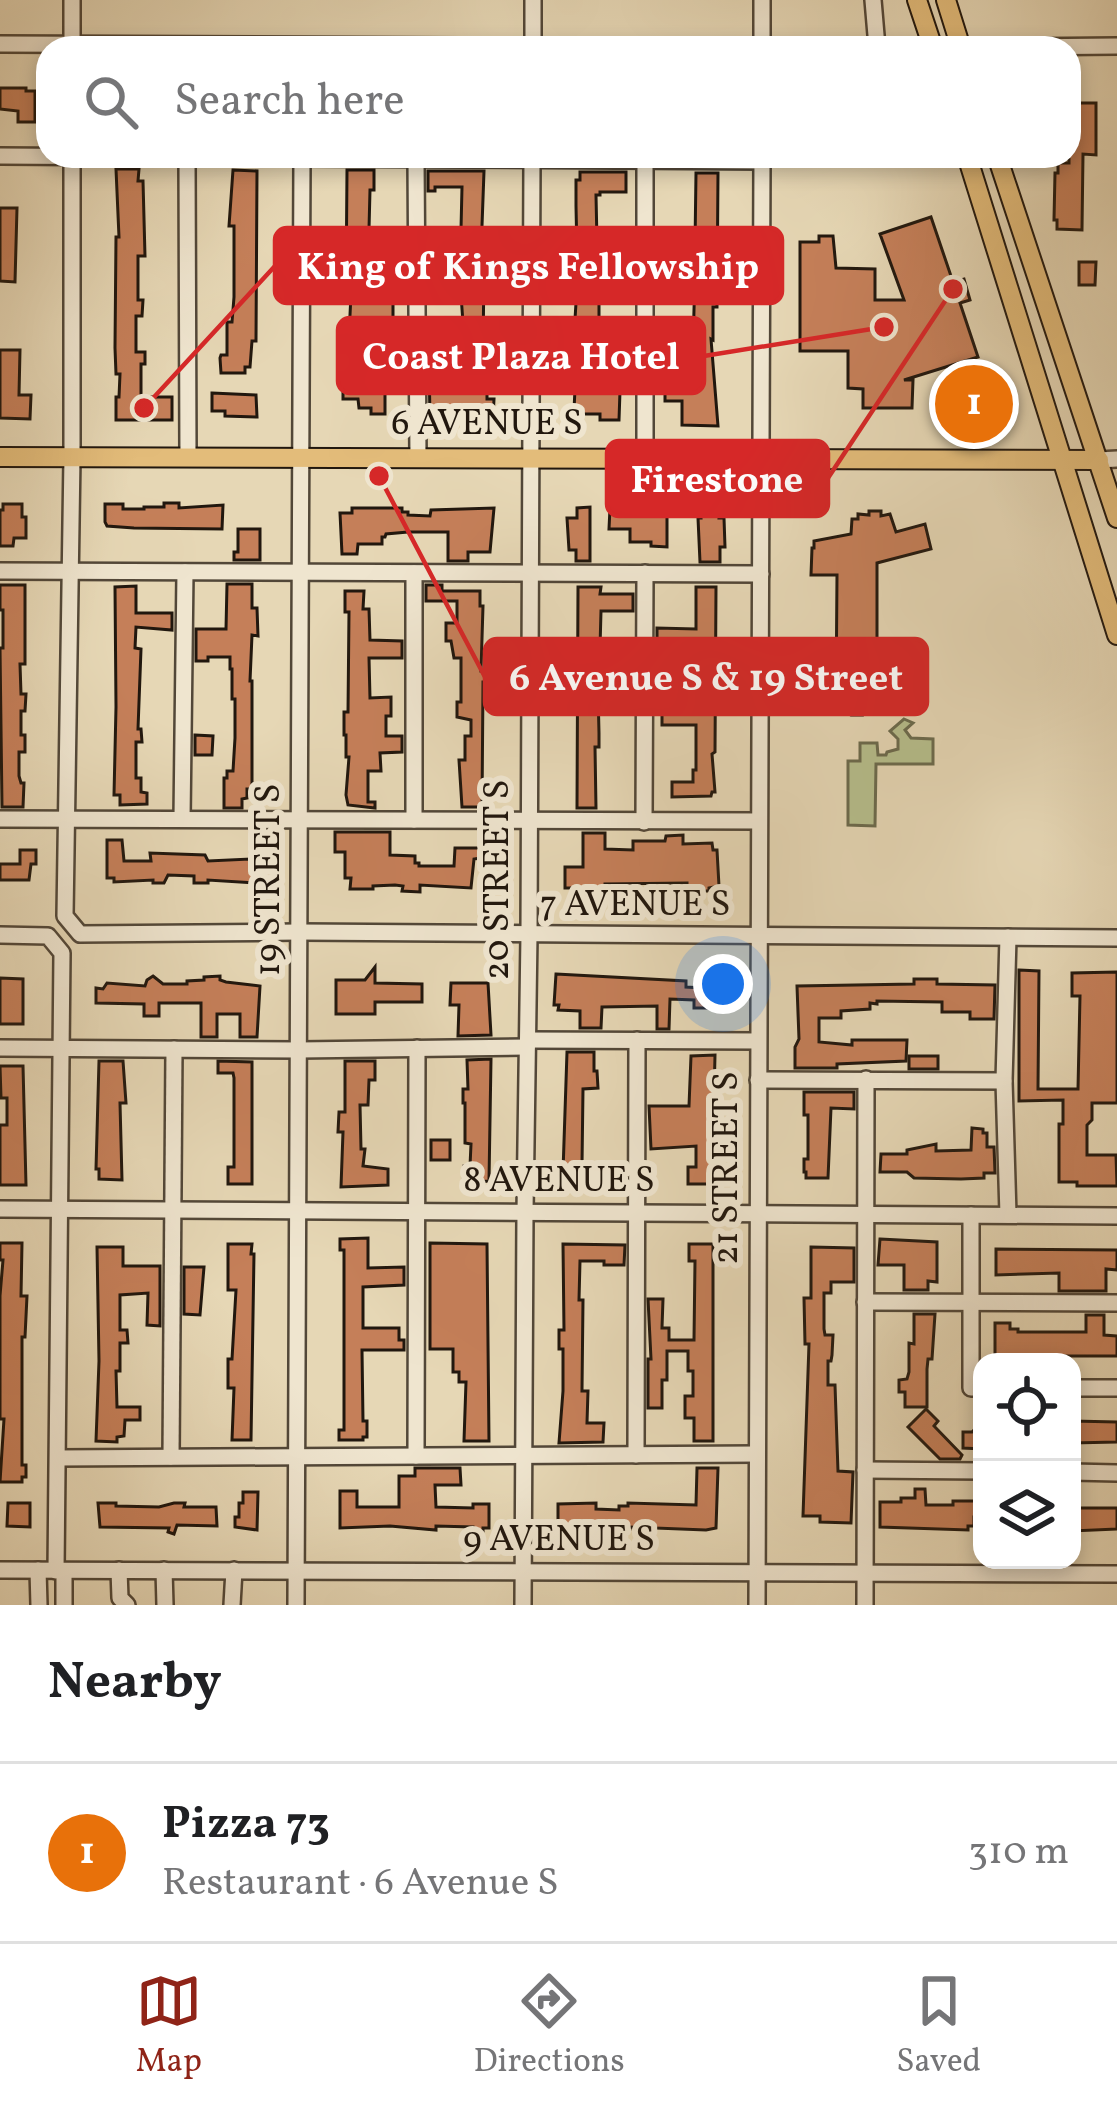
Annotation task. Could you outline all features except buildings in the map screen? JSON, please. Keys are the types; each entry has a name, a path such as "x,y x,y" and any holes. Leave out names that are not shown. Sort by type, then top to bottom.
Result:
{"main road":[{"path":"917,0 929,36"},
{"path":"946,0 957,36"},
{"path":"971,168 1117,634"},
{"path":"1001,168 1108,460 1117,518"},
{"name":"6 AVENUE S","path":"0,457 1108,460"}],"street":[{"path":"71,0 72,36"},
{"path":"533,0 533,36"},
{"path":"762,0 762,36"},
{"path":"873,0 877,36"},
{"path":"0,44 36,45"},
{"path":"1081,46 1117,46"},
{"path":"0,156 36,156"},
{"path":"67,819 72,168"},
{"path":"187,168 188,457"},
{"name":"19 STREET S","path":"296,1605 302,168"},
{"path":"416,168 418,458"},
{"name":"20 STREET S","path":"524,1605 532,168"},
{"path":"645,168 645,458"},
{"name":"21 STREET S","path":"757,1605 762,168"},
{"path":"0,571 761,574"},
{"path":"182,819 185,572"},
{"path":"414,573 414,820"},
{"path":"644,821 645,573"},
{"path":"0,818 759,821"},
{"name":"7 AVENUE S","path":"67,819 65,916 80,934 1117,938"},
{"path":"0,935 48,936 62,953 58,1458 53,1570 39,1605"},
{"path":"1008,938 1004,1082 1008,1215"},
{"path":"636,1455 637,1040"},
{"path":"0,1048 299,1050 758,1041"},
{"path":"416,1456 417,1048"},
{"path":"171,1457 174,1049"},
{"path":"865,1605 866,1079"},
{"path":"758,1080 1004,1082"},
{"name":"8 AVENUE S","path":"0,1209 1117,1216"},
{"path":"971,1215 974,1353"},
{"path":"865,1302 1117,1303"},
{"path":"1081,1388 1117,1388"},
{"path":"58,1458 757,1454"},
{"path":"865,1470 973,1471"},
{"path":"1081,1472 1117,1473"},
{"name":"9 AVENUE S","path":"0,1570 1117,1574"},
{"path":"53,1570 64,1605"},
{"path":"118,1570 120,1598 128,1605"},
{"path":"164,1570 165,1605"},
{"path":"232,1605 234,1570"}],"green space":[{"path":"904,719 913,723 905,730 911,738 933,739 933,764 876,764 875,826 848,825 848,761 860,761 860,743 877,743 878,755 898,749 898,739 890,731"}],"place":[{"name":"Firestone","path":"953,289"},
{"name":"Coast Plaza Hotel","path":"884,327"},
{"name":"Pizza 73","path":"974,404"},
{"name":"King of Kings Fellowship","path":"144,408"},
{"name":"6 Avenue S & 19 Street","path":"379,476"}]}
